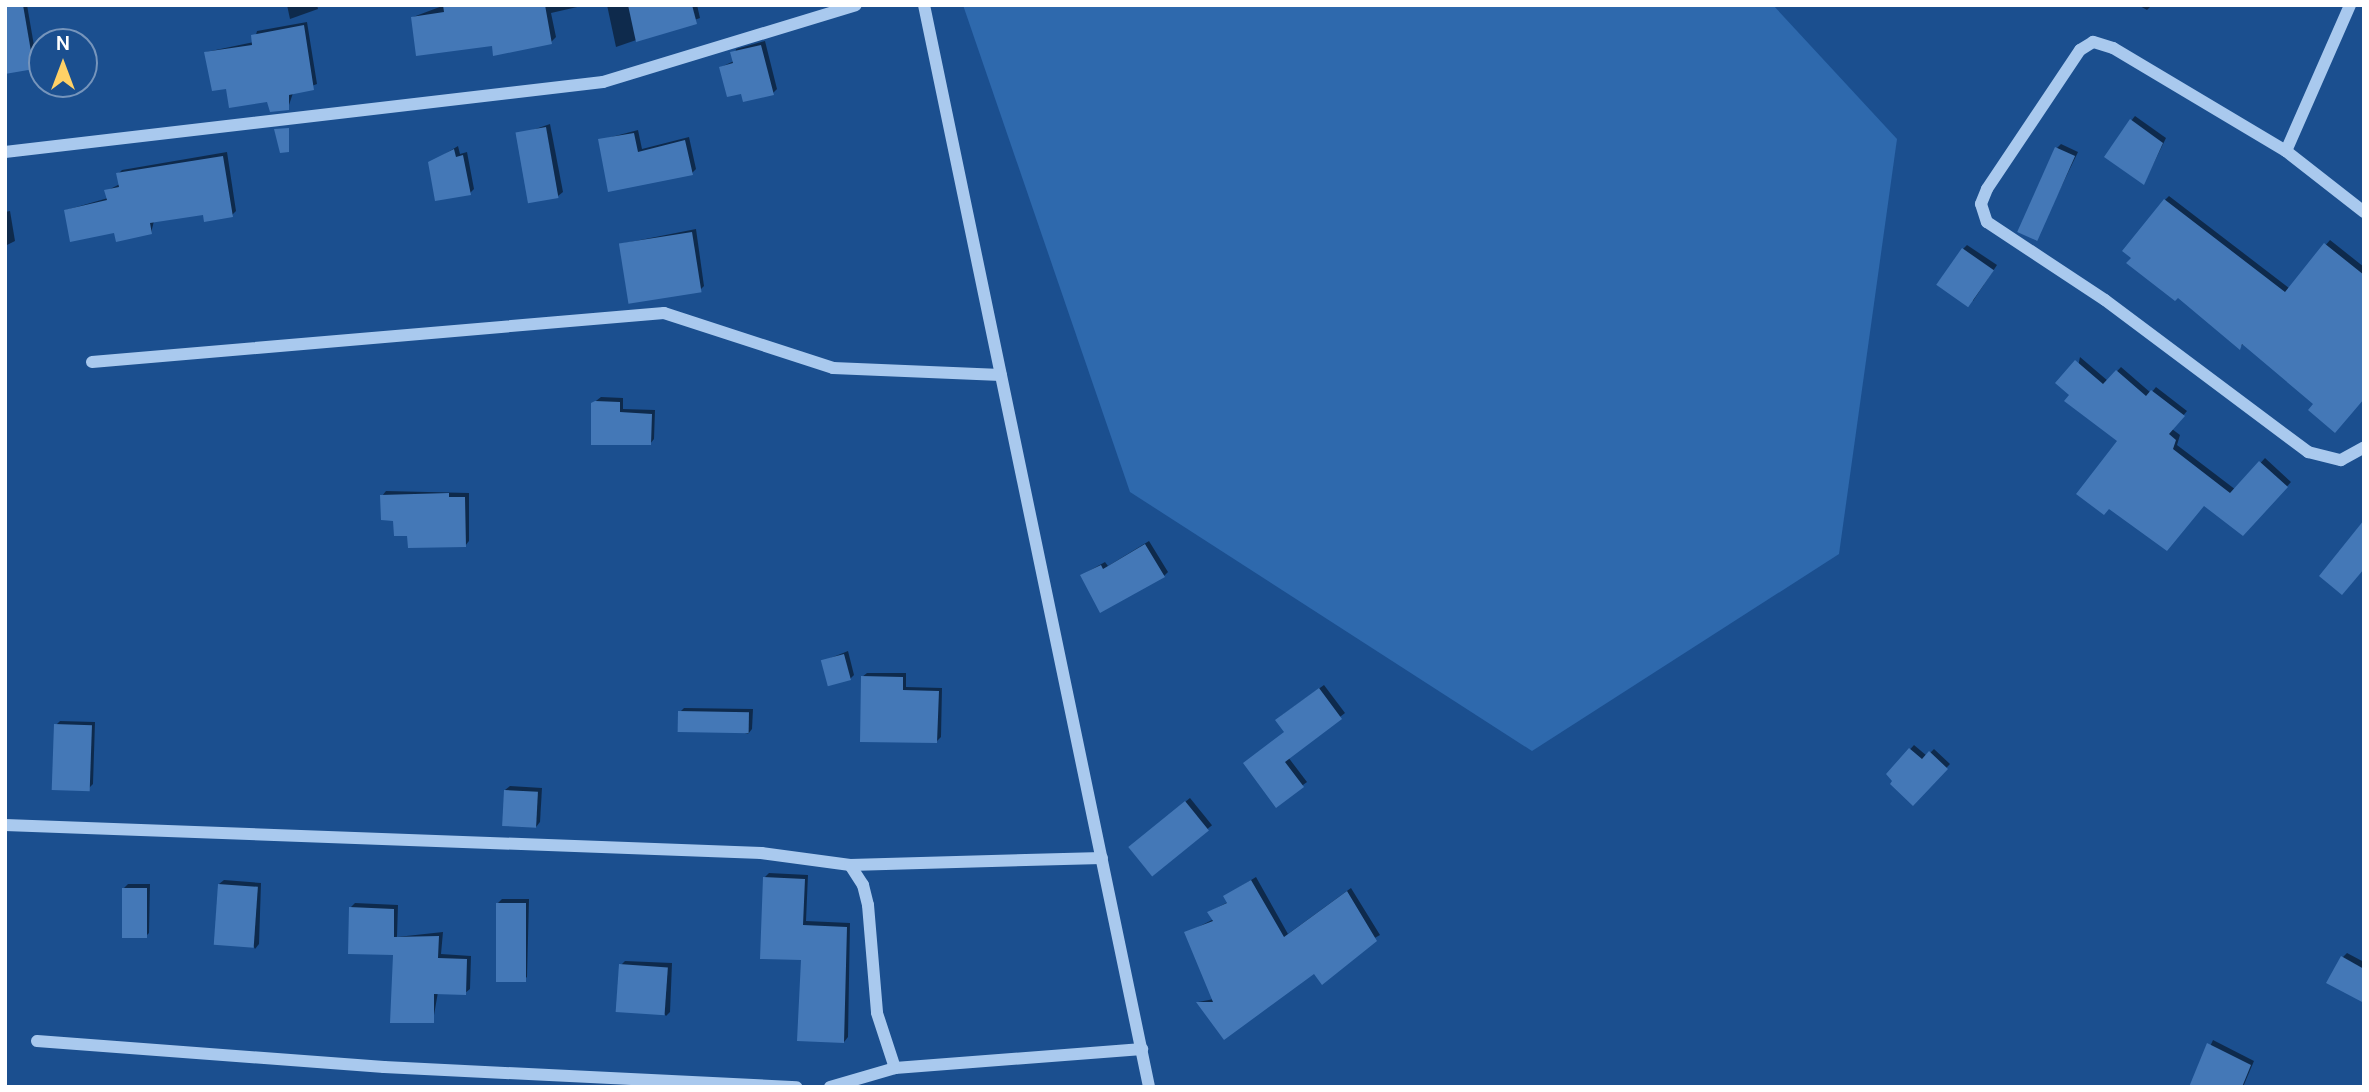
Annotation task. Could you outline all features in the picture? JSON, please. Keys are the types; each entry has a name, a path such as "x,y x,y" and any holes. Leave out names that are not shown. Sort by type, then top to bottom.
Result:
{"street":[{"path":"5,152 603,82 856,5"},
{"path":"924,5 1149,1087"},
{"path":"2286,150 2350,5"},
{"path":"2364,212 2286,150 2113,48 2093,42 2080,50 1987,189 1981,204 1987,222 2105,300 2308,453 2341,460 2364,447"},
{"path":"92,362 664,313 833,368 1001,375"},
{"path":"5,825 761,853 850,866 1102,858"},
{"path":"850,866 863,885 868,905 877,1013 895,1069"},
{"path":"37,1041 384,1068 797,1087"},
{"path":"830,1087 895,1069 1142,1049"}],"shaded area":[{"path":"963,5 1773,5 1897,139 1839,554 1532,751 1130,492"}],"building":[{"path":"5,5 23,5 28,34 28,70 5,74"},
{"path":"443,5 545,5 552,44 493,56 492,46 416,56 411,17 444,12"},
{"path":"628,5 692,5 697,24 636,42"},
{"path":"304,25 314,90 289,95 289,110 270,112 267,102 229,108 226,89 212,91 204,52 252,45 251,35"},
{"path":"761,45 774,95 743,102 741,94 727,97 719,67 733,63 730,52"},
{"path":"2130,119 2163,143 2144,185 2104,157"},
{"path":"546,127 559,198 528,203 515,132"},
{"path":"289,128 289,152 280,153 274,129"},
{"path":"634,133 638,152 685,140 693,175 608,192 598,139"},
{"path":"2055,147 2075,156 2037,241 2017,232"},
{"path":"454,149 456,157 463,155 471,195 435,201 428,162"},
{"path":"223,156 233,217 204,222 203,215 150,223 152,234 116,242 114,233 70,242 64,210 107,200 104,190 119,187 116,173"},
{"path":"2164,199 2285,292 2324,243 2364,275 2364,399 2335,433 2308,410 2313,404 2242,344 2240,350 2178,298 2175,301 2126,263 2131,258 2122,251"},
{"path":"692,232 702,292 628,304 619,244"},
{"path":"1962,248 1994,270 1968,307 1936,285"},
{"path":"2075,360 2103,384 2116,370 2146,396 2151,390 2185,416 2169,434 2176,440 2173,449 2230,493 2259,461 2288,487 2243,536 2204,506 2167,551 2109,509 2104,515 2076,494 2117,441 2064,401 2069,395 2055,383"},
{"path":"620,402 620,412 652,414 651,445 591,445 591,403"},
{"path":"449,493 449,497 465,497 466,547 408,548 407,536 394,536 393,521 381,520 380,495"},
{"path":"2364,520 2364,569 2342,595 2319,576"},
{"path":"1145,544 1165,577 1100,613 1080,575 1101,565 1103,569"},
{"path":"844,654 851,680 828,686 821,660"},
{"path":"861,676 903,677 903,690 939,691 937,743 860,742"},
{"path":"1319,688 1342,719 1285,762 1304,787 1276,808 1243,763 1284,732 1275,720"},
{"path":"678,711 749,712 749,733 678,732"},
{"path":"54,724 92,725 90,791 52,790"},
{"path":"1909,748 1922,759 1929,751 1948,769 1913,806 1890,784 1892,781 1886,774"},
{"path":"504,790 538,792 536,828 502,826"},
{"path":"1185,801 1209,831 1152,876 1128,847"},
{"path":"763,877 805,879 803,925 847,927 844,1043 797,1041 801,960 760,959"},
{"path":"1251,880 1284,937 1347,891 1377,941 1322,985 1314,974 1224,1040 1196,1002 1213,1002 1184,932 1213,921 1207,912 1227,903 1223,896"},
{"path":"218,884 258,887 254,948 214,945"},
{"path":"122,888 147,888 147,938 122,938"},
{"path":"496,903 526,903 526,982 496,982"},
{"path":"349,907 394,909 394,937 439,936 438,958 467,959 466,995 434,994 434,1023 390,1023 393,955 348,954"},
{"path":"2341,956 2364,969 2364,1003 2326,983"},
{"path":"619,964 668,967 665,1015 616,1012"},
{"path":"2207,1043 2251,1065 2242,1087 2189,1087"}]}
